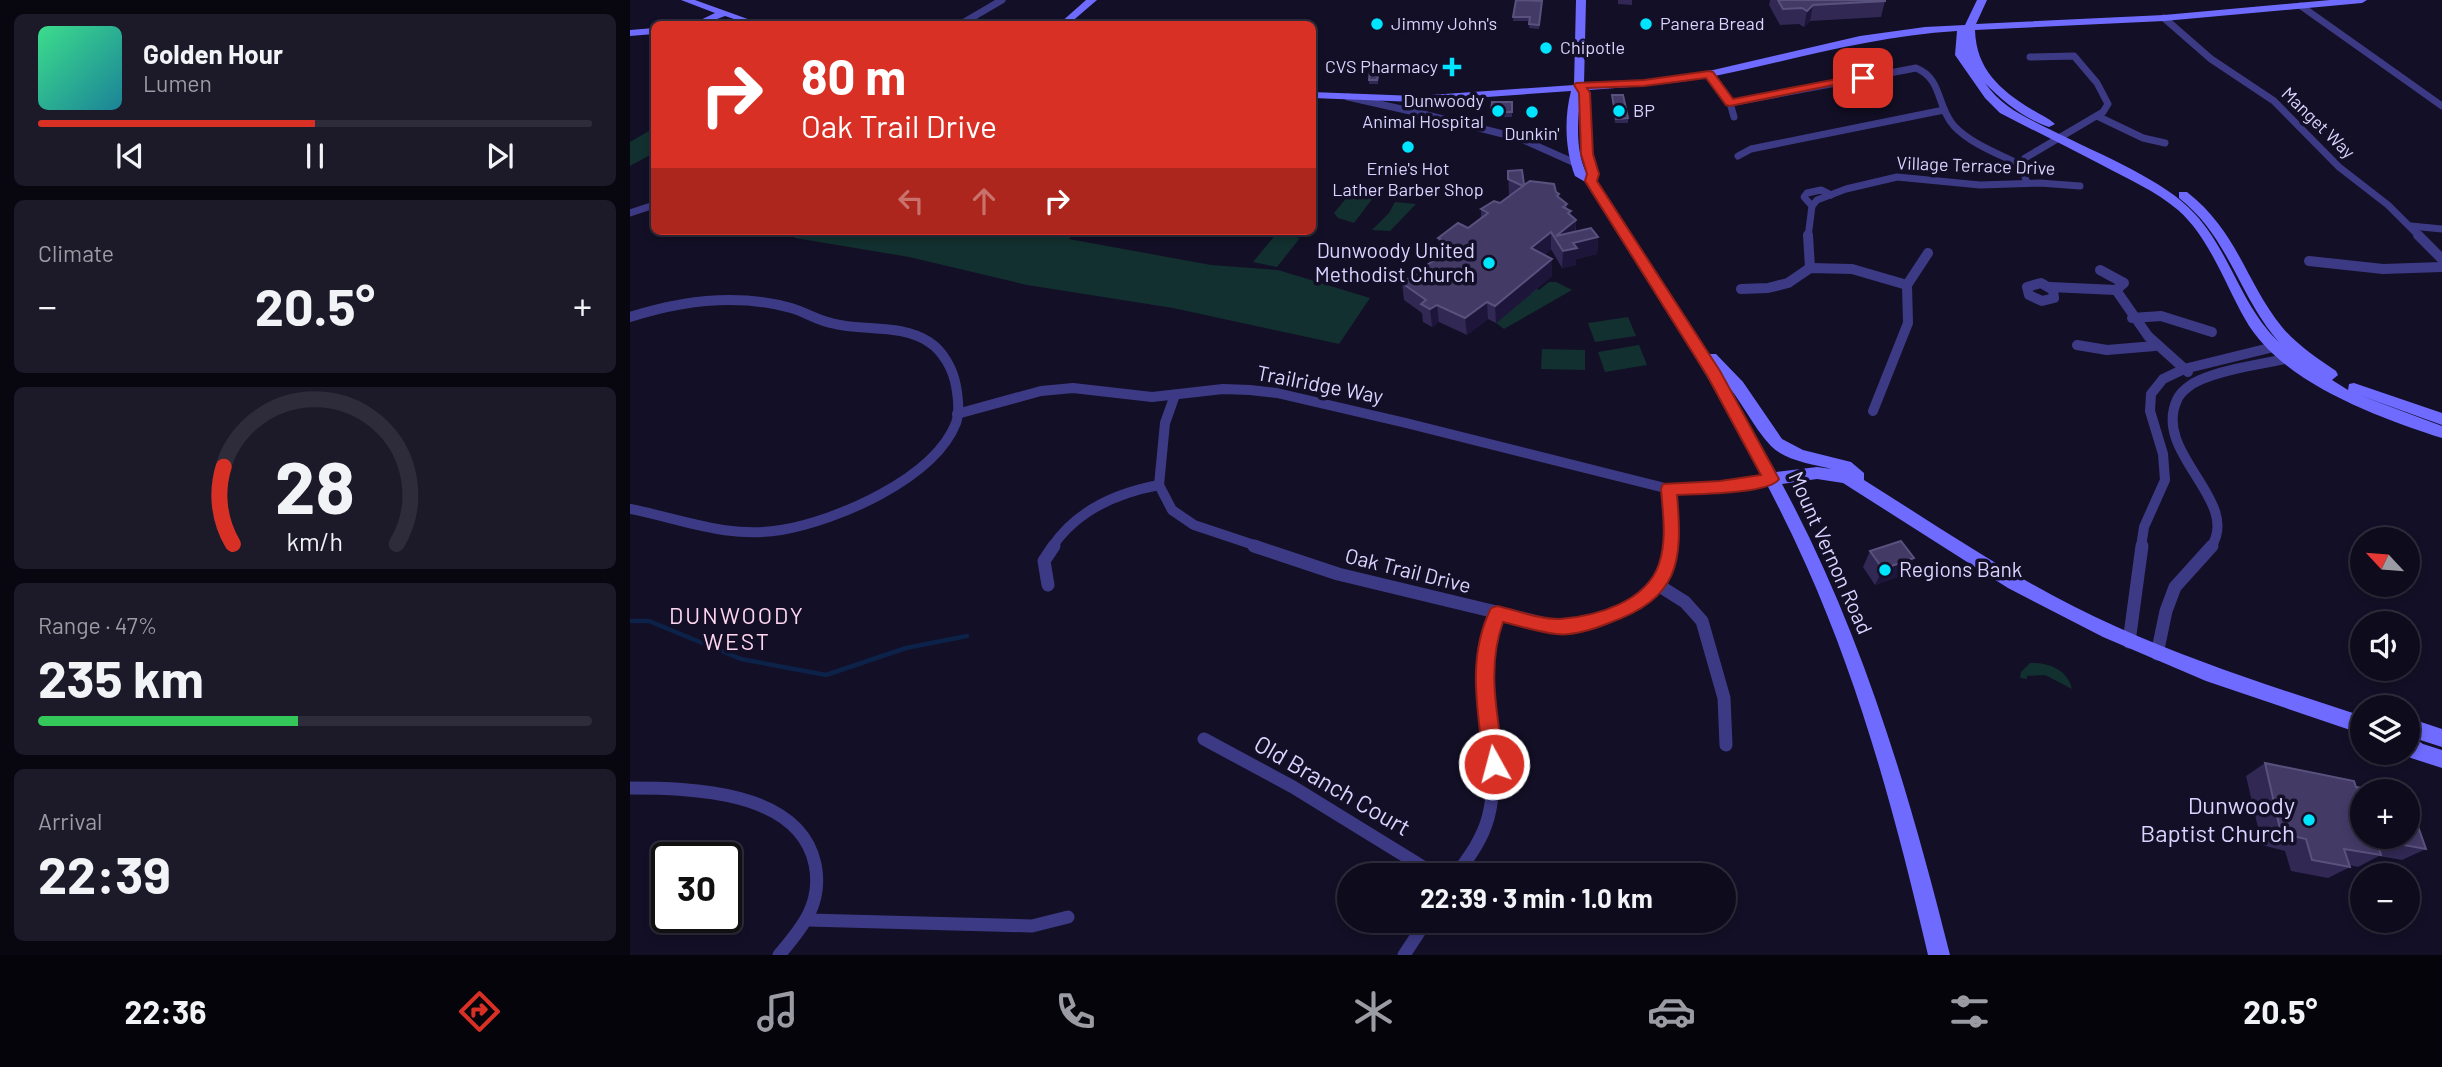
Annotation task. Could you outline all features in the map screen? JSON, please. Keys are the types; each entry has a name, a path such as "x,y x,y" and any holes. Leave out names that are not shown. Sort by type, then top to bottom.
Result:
{"street":[{"path":"686,0 721,19 741,21"},
{"path":"966,21 1002,0"},
{"path":"1068,21 1092,0"},
{"name":"Mount Vernon Road","path":"1581,0 1579,85 1585,93 1587,154 1593,174 1591,181 1697,346 1771,479 1840,625 1883,744 1906,819 1939,955"},
{"path":"1959,50 1962,33 1970,26 1982,0"},
{"path":"1316,95 1416,99 1579,85 1644,83 1709,74 1821,47 1907,32 1970,26 2164,18 2362,0"},
{"path":"2301,6 2442,106"},
{"name":"Manget Way","path":"2164,18 2211,59 2274,101 2339,167 2388,205 2442,259"},
{"path":"1970,26 1972,53 1986,77 2010,99 2063,136 2183,208 2205,234 2252,320 2339,391 2370,407 2442,432"},
{"path":"630,33 651,31"},
{"path":"1907,32 1945,38 1959,50 1977,79 2004,111 2063,136"},
{"path":"2021,165 2025,158 2097,116 2106,108 2107,99 2074,56 2030,57"},
{"path":"1730,103 1916,68 1932,75 1939,86 1944,110 1956,128 2021,165 2027,183"},
{"path":"1709,74 1730,103 1734,117"},
{"path":"1579,85 1573,96 1575,163 1581,176 1591,181"},
{"path":"1348,97 1513,135 1556,151 1575,163"},
{"path":"1416,99 1414,107 1419,113"},
{"path":"1738,156 1751,149 1944,110"},
{"path":"2097,116 2143,138 2165,143"},
{"path":"1556,151 1574,144"},
{"name":"Village Terrace Drive","path":"1810,268 1808,227 1812,206 1806,201 1807,193 1821,190 1831,195 1897,177 1980,185 2027,183 2080,186"},
{"path":"630,213 651,206"},
{"path":"2410,226 2442,229"},
{"path":"1873,411 1908,323 1907,285 1928,253"},
{"path":"2309,261 2383,269 2442,267"},
{"path":"1741,289 1773,288 1807,273 1810,268 1852,269 1907,285"},
{"path":"2050,287 2116,290 2124,282 2100,270"},
{"path":"2116,290 2132,318 2155,346 2199,380"},
{"path":"630,317 652,309 698,300 745,300 794,308 827,323 909,332 929,342 945,357 958,391 957,422 934,458 905,479 865,502 821,521 783,530 718,531 630,509"},
{"path":"2132,318 2161,316 2212,332"},
{"path":"2077,345 2116,352 2155,346"},
{"path":"1697,346 1716,361 1738,386 1777,443 1799,455 1845,466 1865,487"},
{"path":"2157,654 2175,588 2209,551 2219,528 2212,502 2183,458 2172,421 2175,400 2188,386 2199,380 2289,351"},
{"path":"2129,642 2144,527 2165,480 2163,454 2150,402 2159,383 2184,369 2289,351 2356,389 2442,419"},
{"name":"Trailridge Way","path":"957,414 1041,391 1073,388 1135,397 1223,389 1277,393 1669,489"},
{"path":"1048,585 1044,562 1056,539 1070,526 1128,492 1158,485 1165,423 1175,395"},
{"path":"1726,745 1724,698 1702,621 1685,602 1658,584 1668,563 1672,539 1669,489 1720,487 1825,473 1847,477 1865,487 2014,583 2129,642 2232,683 2350,721"},
{"name":"Oak Trail Drive","path":"1158,485 1172,510 1194,525 1338,574 1558,627 1599,619 1629,608 1658,584"},
{"path":"1464,863 1481,838 1490,804 1494,764 1483,672 1486,643 1497,614"},
{"path":"2420,731 2442,738"},
{"name":"Old Branch Court","path":"1203,739 1293,787 1416,863"},
{"path":"2420,750 2442,759"},
{"path":"630,788 682,787 759,805 792,822 807,838 817,859 818,888 808,920 779,955"},
{"path":"808,920 1032,926 1069,918"},
{"path":"1404,955 1418,933"}],"green space":[{"path":"651,130 651,155 630,166 630,142"},
{"path":"1360,187 1376,194 1354,223 1338,218 1334,213 1349,195"},
{"path":"1395,202 1416,204 1390,231 1372,230 1389,213"},
{"path":"792,235 1072,235 1069,239 1211,265 1278,270 1370,298 1339,344 1173,308 1027,285 909,257 795,238"},
{"path":"1275,235 1300,238 1277,267 1253,262"},
{"path":"1549,282 1556,282 1572,290 1504,329 1496,323 1531,294 1532,286 1539,290"},
{"path":"1628,317 1636,336 1595,342 1588,323"},
{"path":"1639,345 1647,365 1605,372 1598,352"},
{"path":"1542,349 1585,350 1585,370 1541,369"},
{"path":"2030,663 2056,668 2066,676 2072,689 2045,675 2020,678 2021,672"}],"building":[{"path":"1516,0 1542,1 1539,25 1529,24 1530,17 1513,17"},
{"path":"1778,0 1885,1 1813,5 1807,11 1802,8 1783,9"},
{"path":"1370,71 1379,71 1377,80 1369,80"},
{"name":"BP","path":"1612,95 1623,95 1628,118 1616,119"},
{"path":"1492,102 1512,102 1512,112 1491,112"},
{"name":"Dunwoody United Methodist Church","path":"1522,170 1524,185 1530,181 1554,184 1559,194 1557,196 1567,204 1563,207 1571,211 1568,213 1576,220 1556,236 1591,228 1598,237 1573,243 1577,248 1563,251 1551,232 1531,248 1552,259 1495,306 1487,302 1465,318 1437,305 1430,309 1421,304 1426,300 1402,283 1441,255 1434,251 1446,242 1438,238 1458,223 1468,228 1488,213 1481,209 1494,201 1500,203 1523,186 1508,179 1508,171"},
{"path":"1901,541 1914,558 1883,569 1870,551"},
{"path":"2265,763 2350,780 2350,849 2379,849 2381,855 2344,849 2350,867 2312,860 2306,839 2281,833"},
{"path":"2420,832 2426,849 2420,848"}],"waterway":[{"path":"630,621 649,621 741,659 826,675 906,648 967,636"}],"place":[{"name":"Jimmy John's","path":"1377,24"},
{"name":"Panera Bread","path":"1646,24"},
{"name":"Chipotle","path":"1546,48"},
{"name":"CVS Pharmacy","path":"1452,67"},
{"name":"Dunwoody Animal Hospital","path":"1498,111"},
{"name":"BP","path":"1619,111"},
{"name":"Dunkin'","path":"1532,112"},
{"name":"Ernie's Hot Lather Barber Shop","path":"1408,147"},
{"name":"Dunwoody United Methodist Church","path":"1489,263"},
{"name":"Regions Bank","path":"1885,570"},
{"name":"Dunwoody Baptist Church","path":"2309,820"}],"district":[{"name":"DUNWOODY WEST","path":"737,629"}],"route":[{"path":"1494,764 1483,672 1486,643 1497,614 1558,627 1599,619 1629,608 1658,584 1668,563 1672,539 1669,489 1720,487 1771,479 1715,375 1591,181 1593,174 1587,154 1585,93 1579,85 1644,83 1709,74 1730,103 1863,78"}]}
